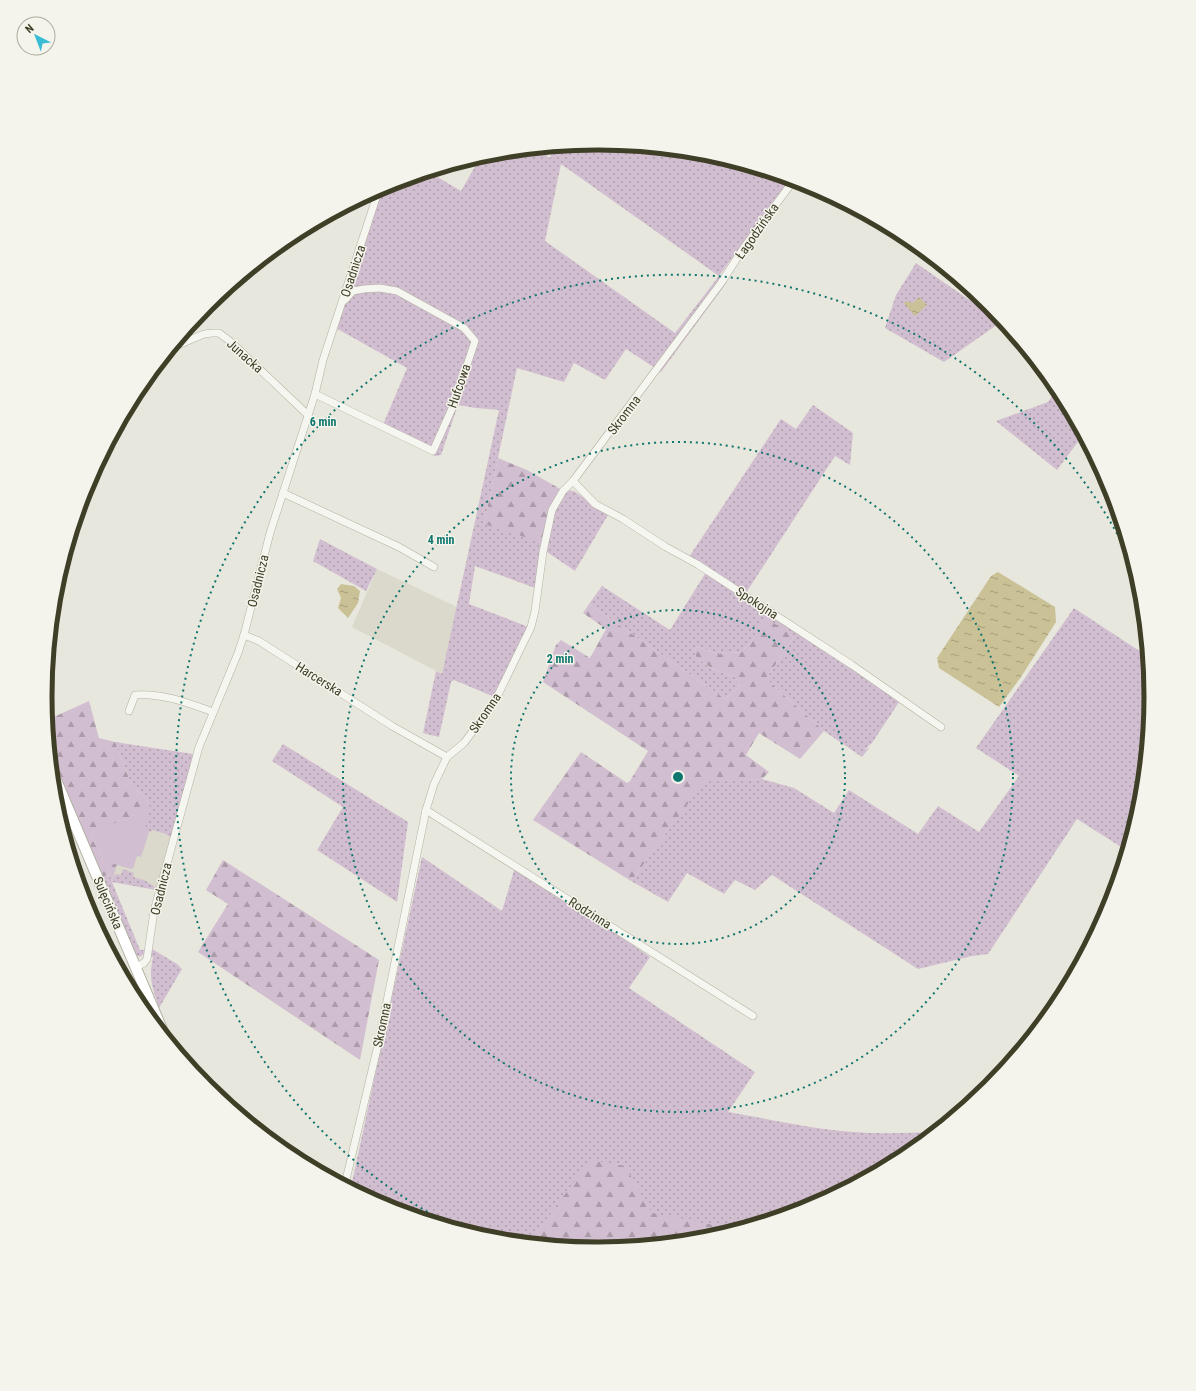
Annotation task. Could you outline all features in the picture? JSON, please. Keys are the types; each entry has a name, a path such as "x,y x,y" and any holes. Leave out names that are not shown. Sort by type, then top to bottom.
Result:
{"street":[{"name":"Łagodzińska","path":"721,283 791,185"},
{"name":"Osadnicza","path":"136,967 144,963 147,959 154,911 199,747 244,635 270,534 308,415 323,360 376,197"},
{"name":"Skromna","path":"346,1179 379,1037 426,810 434,784 447,757 464,743 494,703 532,627 543,552 552,510 563,490 573,481 721,283"},
{"name":"Hufcowa","path":"314,394 432,451 454,404 475,341 464,328 397,291 380,288 354,291 343,302"},
{"name":"Junacka","path":"180,344 204,334 219,333 231,342 308,415"},
{"name":"Spokojna","path":"573,481 595,504 623,519 666,547 697,564 852,665 941,727"},
{"path":"283,493 399,547 434,567"},
{"name":"Harcerska","path":"244,635 259,641 392,726 447,757"},
{"path":"128,711 135,695 150,694 179,700 213,712"},
{"name":"Sulęcińska","path":"60,791 157,1017"},
{"name":"Rodzinna","path":"426,810 753,1016"}],"shaded area":[{"path":"377,569 457,607 442,674 352,627"},
{"path":"183,796 156,890 112,881 91,833"}],"green space":[{"path":"562,151 634,151 669,154 739,168 787,183 719,276 727,282 661,372 626,349 605,380 574,363 564,382 517,368 484,524 562,490 574,491 608,515 575,571 544,550 538,589 475,566 469,604 531,628 497,698 454,680 451,682 439,737 423,733 436,671 442,674 499,410 458,405 441,455 435,456 382,427 407,368 334,327 380,195 434,175 461,191 477,163 527,154 543,153 550,158 552,152","holes":["561,164 719,276 675,333 545,241"]},
{"path":"916,263 987,313 998,324 944,362 885,328 896,295"},
{"path":"1053,394 1080,439 1057,470 996,421 1048,402"},
{"path":"813,405 853,433 850,465 835,456 744,596 901,699 872,743 864,750 870,747 862,757 824,731 766,679 794,637 765,618 751,642 741,652 718,654 698,647 693,650 697,658 713,669 735,677 740,686 725,699 589,604 602,586 670,630 708,569 689,557 781,419 796,429"},
{"path":"498,458 527,470 562,490 543,543 484,524"},
{"path":"320,539 377,569 366,591 313,561"},
{"path":"589,604 725,699 740,686 735,677 713,669 697,658 693,650 698,647 718,654 741,652 751,642 765,617 794,637 766,679 824,731 800,759 759,733 746,755 769,772 762,779 704,782 631,881 533,820 581,752 627,783 630,781 648,751 543,682 556,645 561,640 590,658 606,629 583,613"},
{"path":"1074,608 1142,653 1144,696 1143,731 1134,802 1122,847 1077,819 988,954 972,956 918,969 772,875 755,890 735,880 724,894 687,873 668,902 631,881 704,781 762,779 794,788 834,813 849,790 918,834 938,806 979,832 1019,776 976,748"},
{"path":"89,701 99,738 115,742 130,781 147,799 150,809 91,833 103,861 117,864 112,881 109,874 103,877 57,769 53,717"},
{"path":"115,742 193,754 171,838 166,834 152,830 151,832 149,831 143,851 137,850 131,869 112,863 91,833 150,809 147,799 130,781"},
{"path":"283,744 408,822 397,902 317,850 343,807 272,761"},
{"path":"150,809 145,830 149,831 141,857 137,856 133,869 103,861 91,833"},
{"path":"422,857 502,911 516,864 650,957 629,988 755,1072 728,1112 837,1131 863,1133 925,1132 871,1168 807,1200 774,1213 721,1227 564,1197 533,1238 527,1237 491,1231 422,1213 389,1200 352,1182"},
{"path":"223,860 379,960 360,1060 198,952 228,904 206,890"},
{"path":"123,869 134,873 133,877 144,880 157,888 156,890 112,882 140,950 146,950 140,957 135,954 103,877 109,874 112,881 115,874 121,875"},
{"path":"152,949 177,964 182,969 159,1008 151,978 153,957 151,957"},
{"path":"590,1160 625,1166 652,1213 723,1227 669,1237 634,1240 598,1242 533,1238"}],"water":[{"path":"919,297 927,305 915,316 904,303 906,301 913,303"},
{"path":"998,572 1055,607 1056,622 1021,677 999,707 939,668 937,658 991,576"},
{"path":"341,584 354,586 360,591 358,603 348,618 338,608 341,598 337,589"}]}
